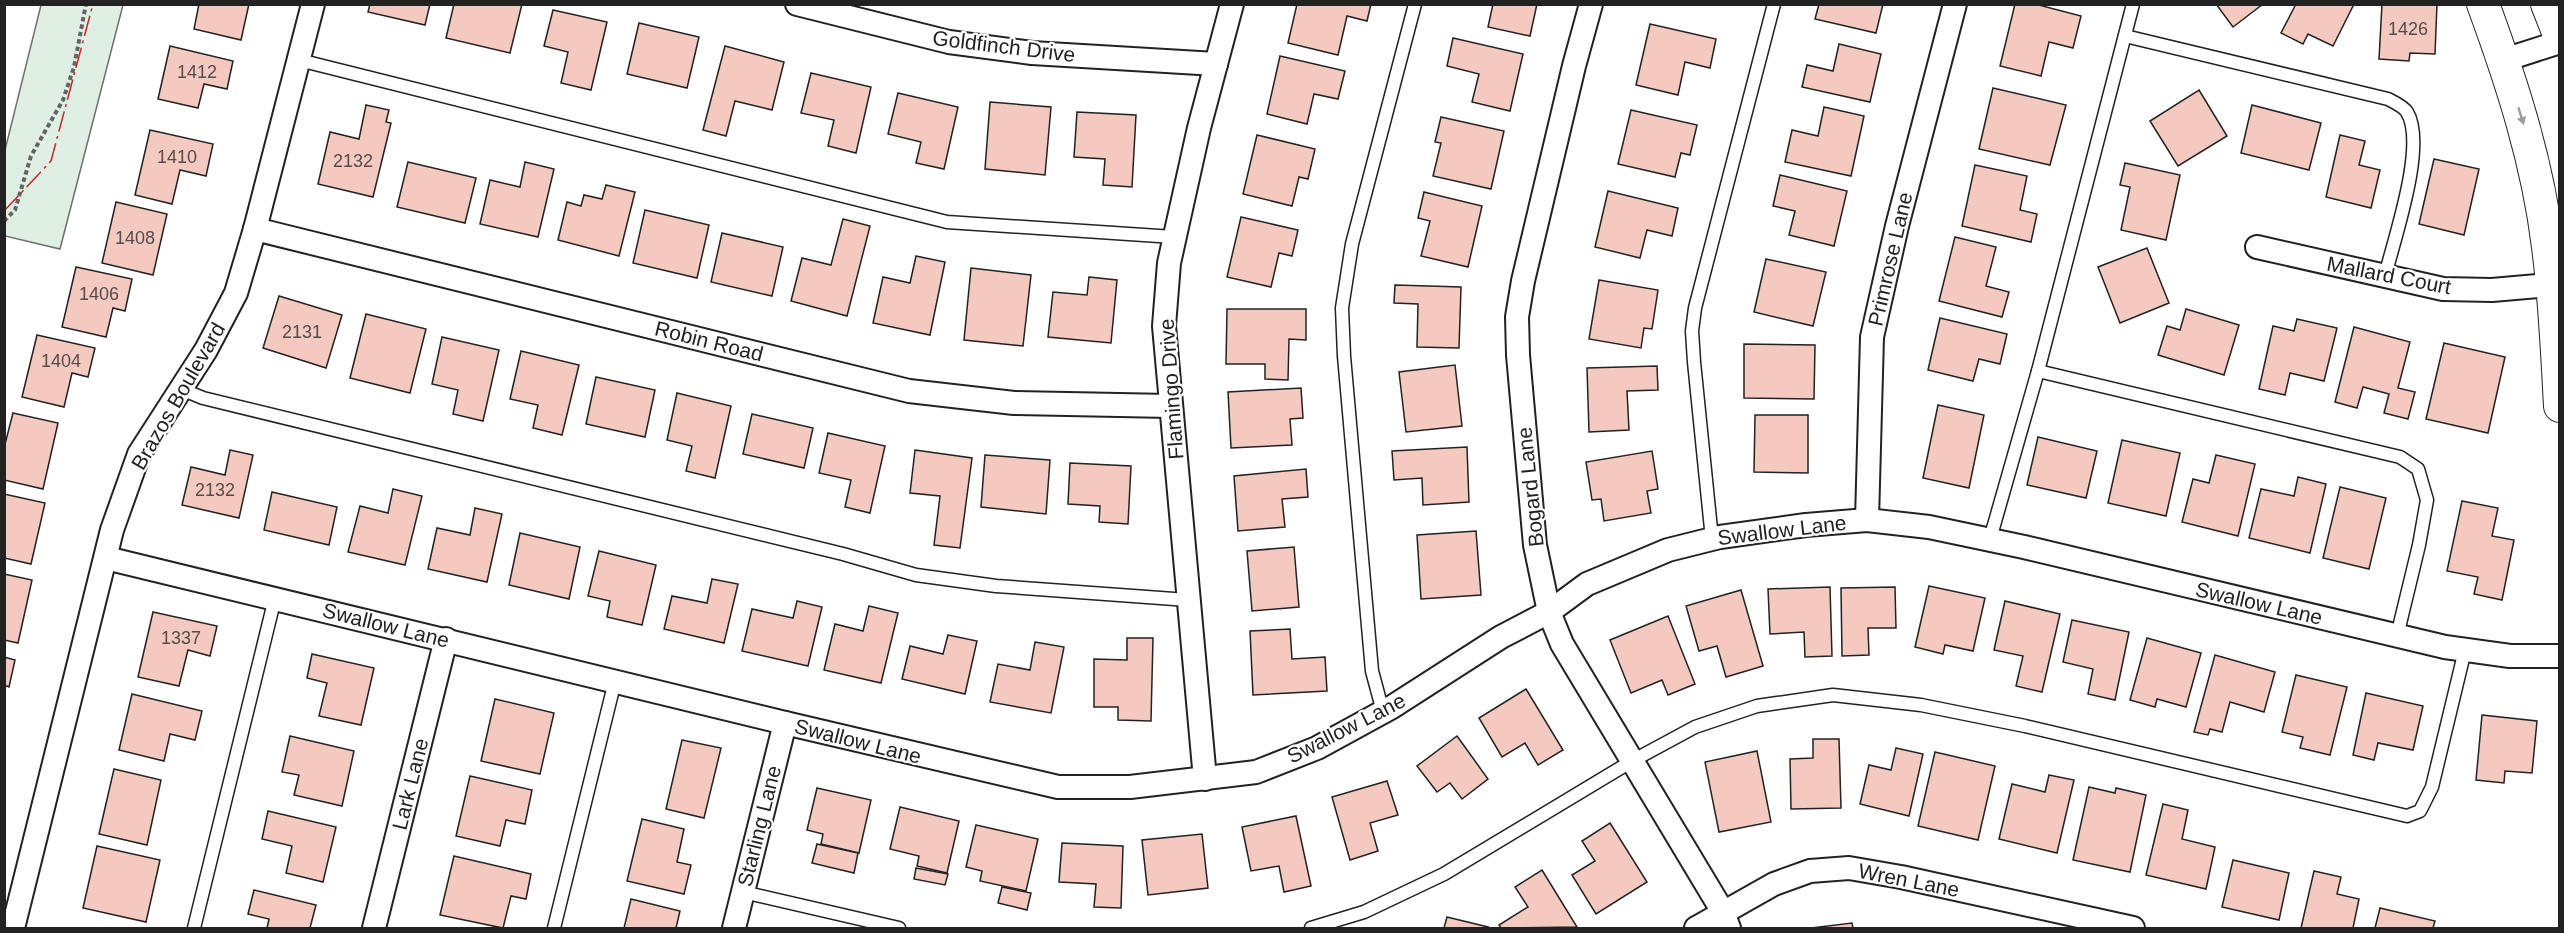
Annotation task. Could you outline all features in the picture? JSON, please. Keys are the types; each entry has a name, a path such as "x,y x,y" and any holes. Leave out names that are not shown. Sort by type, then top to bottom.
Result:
{"main road":[{"path":"2483,4 2504,60 2533,164 2556,285 2559,406"},
{"path":"2547,4 2559,37"}],"street":[{"name":"Brazos Boulevard","path":"13,928 112,530 139,454 206,350 236,293 255,229 313,4"},
{"name":"Goldfinch Drive","path":"797,4 949,42 1032,53 1216,64"},
{"name":"Flamingo Drive","path":"1205,779 1164,326 1169,263 1174,237 1232,4"},
{"name":"Bogard Lane","path":"1591,4 1571,77 1517,317 1521,396 1535,545 1549,612 1562,644 1726,920"},
{"name":"Primrose Lane","path":"1867,520 1872,337 1897,226 1955,4"},
{"path":"2504,60 2559,42"},
{"name":"Robin Road","path":"255,229 909,391 1014,403 1170,406"},
{"name":"Mallard Court","path":"2257,247 2443,290 2492,290 2556,285"},
{"name":"Swallow Lane","path":"105,558 1058,787 1130,787 1256,772 1317,748 1383,712 1501,637 1549,612 1587,584 1668,550 1712,539 1806,525 1867,520 1929,527 1990,539 2397,636 2465,650 2510,656 2559,656"},
{"name":"Lark Lane","path":"374,928 446,639"},
{"name":"Starling Lane","path":"734,928 785,723"},
{"name":"Wren Lane","path":"1696,928 1726,920 1774,884 1810,872 1849,868 1901,877 2133,928"}],"lane":[{"path":"1383,712 1372,671 1344,356 1342,308 1352,244 1415,4"},
{"path":"1712,539 1692,331 1695,308 1774,4"},
{"path":"1990,539 2038,371 2133,4"},
{"path":"2125,36 2388,99 2407,111 2415,140 2411,172 2385,276"},
{"path":"299,60 947,222 1174,237"},
{"path":"2038,371 2400,457 2418,469 2427,500 2419,545 2397,636"},
{"path":"181,389 203,398 843,554 916,574 996,586 1188,600"},
{"path":"194,928 275,598"},
{"path":"1311,928 1364,912 1444,874 1632,761 1695,727 1757,706 1833,695 1921,705 2025,726 2407,816 2420,811 2432,788 2465,650"},
{"path":"554,928 615,681"},
{"path":"743,892 899,928"}],"path":[{"path":"4,221 15,210 31,156 63,100 74,67 86,4"}],"green space":[{"path":"41,5 123,5 60,249 5,236 5,150"}],"building":[{"path":"199,4 249,4 241,40 194,29"},
{"path":"370,4 430,4 425,25 368,12"},
{"path":"454,4 522,4 510,53 446,38"},
{"path":"1297,4 1371,4 1367,21 1347,16 1338,55 1288,43"},
{"path":"1493,4 1537,4 1530,36 1488,27"},
{"path":"1819,4 1883,4 1876,33 1815,19"},
{"path":"2015,4 2035,4 2081,16 2073,48 2049,42 2041,76 2000,66"},
{"path":"2216,4 2263,4 2233,27"},
{"path":"2296,4 2354,4 2333,46 2308,34 2303,44 2281,33"},
{"path":"2382,4 2437,4 2435,54 2410,53 2409,61 2379,59"},
{"path":"553,10 607,22 591,90 561,83 568,52 544,46"},
{"path":"639,23 699,37 687,88 627,74"},
{"path":"1650,24 1716,39 1710,68 1685,62 1678,95 1636,85"},
{"path":"1453,38 1523,54 1510,111 1472,102 1479,74 1447,66"},
{"path":"1839,44 1881,54 1870,102 1802,87 1807,65 1833,71"},
{"path":"170,46 233,61 227,89 204,84 198,108 158,99"},
{"path":"725,46 784,62 772,110 735,101 726,136 703,130"},
{"path":"1280,56 1345,71 1338,99 1314,94 1307,124 1267,114"},
{"path":"811,73 871,87 856,153 828,146 834,120 801,113"},
{"path":"1993,88 2066,105 2050,165 1979,149"},
{"path":"2199,90 2227,136 2178,166 2150,121"},
{"path":"898,93 958,107 944,169 916,163 921,142 888,134"},
{"path":"990,102 1051,107 1045,175 985,169"},
{"path":"366,105 389,110 386,122 391,123 373,197 318,184 330,132 359,139"},
{"path":"2252,105 2321,123 2309,170 2241,153"},
{"path":"1824,107 1864,116 1851,176 1785,162 1792,130 1818,136"},
{"path":"1631,110 1697,125 1690,155 1681,153 1675,177 1618,164"},
{"path":"1077,112 1136,115 1132,187 1103,185 1105,159 1074,157"},
{"path":"1441,117 1504,131 1491,189 1433,176 1441,143 1435,142"},
{"path":"150,130 213,144 206,176 180,170 172,204 135,195"},
{"path":"1257,135 1315,149 1308,179 1299,177 1292,206 1243,194"},
{"path":"2340,135 2365,141 2359,165 2380,170 2371,208 2326,197"},
{"path":"2434,159 2479,169 2464,235 2419,224"},
{"path":"408,162 476,178 465,223 397,207"},
{"path":"525,162 554,169 538,237 480,224 490,180 520,187"},
{"path":"2125,163 2180,175 2166,240 2121,230 2130,187 2120,185"},
{"path":"1975,165 2027,176 2020,210 2037,214 2031,242 1962,226"},
{"path":"1780,175 1847,191 1834,246 1789,235 1795,211 1773,206"},
{"path":"606,185 635,192 619,256 558,240 567,202 581,206 584,195 602,199"},
{"path":"1608,191 1678,208 1672,236 1647,230 1640,258 1595,247"},
{"path":"1424,192 1482,206 1468,267 1421,256 1430,221 1418,218"},
{"path":"116,202 167,214 153,275 102,263"},
{"path":"645,210 709,225 697,278 633,263"},
{"path":"1241,217 1298,230 1292,256 1279,253 1271,287 1227,277"},
{"path":"843,219 870,226 847,316 791,301 802,258 831,265"},
{"path":"722,233 783,247 772,296 711,282"},
{"path":"1955,237 1996,247 1986,286 2009,292 2002,317 1939,301"},
{"path":"2147,248 2169,303 2120,323 2098,267"},
{"path":"916,256 945,262 930,335 873,323 883,277 910,283"},
{"path":"1766,259 1826,272 1813,326 1754,312"},
{"path":"76,267 132,279 125,311 113,308 106,337 62,327"},
{"path":"971,268 1031,275 1023,346 964,340"},
{"path":"1089,277 1117,280 1111,343 1048,337 1053,292 1087,295"},
{"path":"1599,280 1658,290 1652,329 1644,328 1641,348 1589,339"},
{"path":"1395,285 1461,287 1459,348 1417,347 1418,304 1394,303"},
{"path":"279,296 342,315 326,368 263,348"},
{"path":"1227,309 1306,309 1306,340 1289,339 1288,380 1265,379 1265,364 1226,364"},
{"path":"2186,309 2239,325 2224,375 2158,355 2167,326 2180,330"},
{"path":"366,314 426,329 410,393 350,378"},
{"path":"1940,318 2007,334 2000,364 1979,359 1973,381 1928,370"},
{"path":"2297,319 2337,328 2324,381 2290,373 2285,395 2259,389 2273,326 2294,331"},
{"path":"2354,327 2410,342 2398,388 2415,392 2408,419 2384,413 2389,394 2363,387 2357,408 2335,402"},
{"path":"37,335 95,348 88,377 72,373 64,407 22,397"},
{"path":"442,337 499,350 483,421 453,414 458,390 432,384"},
{"path":"2444,343 2505,357 2488,433 2426,419"},
{"path":"1744,344 1815,345 1814,399 1744,398"},
{"path":"521,351 579,365 562,435 533,428 538,405 510,399"},
{"path":"1455,365 1462,426 1406,432 1399,372"},
{"path":"1657,366 1658,390 1627,391 1629,430 1589,432 1587,368"},
{"path":"596,377 655,390 645,437 586,424"},
{"path":"1301,388 1303,418 1290,419 1292,445 1231,448 1228,392"},
{"path":"677,393 731,406 715,478 686,471 692,446 667,440"},
{"path":"1938,405 1984,415 1969,488 1923,478"},
{"path":"13,413 58,423 43,489 4,480 4,448"},
{"path":"752,414 813,428 804,468 743,454"},
{"path":"1755,415 1808,415 1808,473 1754,472"},
{"path":"828,433 885,446 870,513 845,507 851,480 819,473"},
{"path":"2038,437 2097,451 2086,498 2027,485"},
{"path":"2122,440 2180,453 2166,516 2108,503"},
{"path":"1467,447 1469,502 1423,505 1422,478 1394,480 1392,451"},
{"path":"230,450 253,455 239,518 182,505 191,467 225,475"},
{"path":"915,450 972,458 960,548 934,545 940,496 910,493"},
{"path":"1652,451 1658,489 1647,491 1651,513 1604,521 1601,499 1592,500 1586,462"},
{"path":"985,455 1050,460 1046,514 981,507"},
{"path":"2216,455 2255,464 2238,536 2182,522 2193,479 2209,483"},
{"path":"1070,463 1131,466 1128,524 1099,522 1100,506 1068,504"},
{"path":"1306,469 1308,497 1282,499 1285,527 1238,531 1234,476"},
{"path":"2298,477 2326,484 2310,553 2249,538 2261,489 2294,496"},
{"path":"2340,487 2386,498 2369,569 2323,558"},
{"path":"393,489 422,496 405,565 348,552 360,506 388,513"},
{"path":"272,492 337,507 329,545 264,530"},
{"path":"4,494 45,503 31,564 4,558"},
{"path":"2462,501 2498,508 2492,536 2514,540 2502,600 2474,594 2478,577 2447,571"},
{"path":"475,508 502,514 487,582 428,569 437,528 470,535"},
{"path":"1476,531 1481,595 1421,599 1417,535"},
{"path":"520,533 580,547 569,599 509,585"},
{"path":"1294,547 1299,607 1252,611 1247,551"},
{"path":"599,551 656,565 642,625 607,617 610,601 588,596"},
{"path":"4,574 32,580 18,643 4,640"},
{"path":"712,579 738,584 724,643 664,629 672,596 707,603"},
{"path":"1929,586 1985,598 1973,651 1945,645 1943,654 1915,647"},
{"path":"1830,587 1832,656 1805,657 1804,632 1770,634 1768,589"},
{"path":"1895,587 1896,628 1868,628 1869,655 1842,656 1841,588"},
{"path":"1741,590 1763,666 1726,677 1717,646 1699,651 1686,606"},
{"path":"797,601 822,607 808,666 742,651 752,609 793,618"},
{"path":"2005,601 2060,614 2042,692 2016,686 2023,656 1994,650"},
{"path":"869,606 898,613 881,683 824,670 835,624 863,631"},
{"path":"153,612 217,626 210,656 188,650 179,686 138,677"},
{"path":"1668,616 1695,684 1668,695 1662,680 1631,693 1610,640"},
{"path":"2072,620 2129,632 2115,700 2088,694 2093,669 2063,662"},
{"path":"1290,629 1292,659 1325,657 1327,691 1253,695 1250,631"},
{"path":"948,635 977,641 965,694 902,679 910,646 943,654"},
{"path":"1127,638 1153,638 1151,721 1118,720 1118,707 1094,707 1094,659 1127,660"},
{"path":"2147,638 2201,653 2186,707 2157,699 2155,707 2130,700"},
{"path":"1035,642 1064,647 1051,713 990,702 998,664 1030,670"},
{"path":"312,654 374,668 361,725 319,716 327,683 307,678"},
{"path":"2215,655 2275,672 2264,712 2230,702 2222,732 2210,729 2208,735 2194,732"},
{"path":"4,657 15,660 9,687 4,685"},
{"path":"2296,675 2347,687 2330,755 2300,748 2303,737 2282,732"},
{"path":"1526,689 1563,750 1538,765 1525,743 1502,757 1479,718"},
{"path":"2366,693 2423,706 2413,750 2378,743 2374,760 2353,755"},
{"path":"132,694 202,711 195,740 170,734 164,761 119,750"},
{"path":"495,699 554,713 540,774 481,761"},
{"path":"2482,715 2537,721 2532,773 2505,771 2504,783 2476,780"},
{"path":"290,736 354,751 342,806 294,795 299,775 282,772"},
{"path":"1457,736 1488,779 1462,799 1450,783 1437,792 1417,766"},
{"path":"1813,739 1839,739 1841,808 1791,809 1790,759 1813,758"},
{"path":"682,740 721,748 704,818 666,809"},
{"path":"1896,748 1923,754 1909,816 1860,804 1869,765 1891,770"},
{"path":"1757,751 1771,822 1719,832 1705,762"},
{"path":"1935,752 1995,766 1978,840 1918,826"},
{"path":"114,769 161,780 147,845 99,834"},
{"path":"2049,775 2074,780 2057,853 1999,839 2012,784 2045,792"},
{"path":"470,776 532,790 525,824 506,820 500,846 456,836"},
{"path":"1387,781 1398,815 1370,823 1378,851 1350,860 1332,797"},
{"path":"2089,787 2115,793 2116,788 2146,795 2130,872 2073,860"},
{"path":"817,788 871,800 859,853 821,844 823,834 807,830"},
{"path":"2163,804 2188,810 2182,839 2215,847 2206,889 2146,875"},
{"path":"900,807 959,821 947,873 917,866 919,856 890,849"},
{"path":"268,811 336,827 323,882 286,873 292,846 262,839"},
{"path":"1296,816 1311,886 1284,892 1279,866 1251,871 1242,827"},
{"path":"642,819 684,829 677,862 691,865 684,894 627,881"},
{"path":"1610,823 1647,882 1596,914 1572,875 1595,861 1582,841"},
{"path":"976,825 1038,839 1026,891 980,881 982,871 966,867"},
{"path":"1202,834 1208,888 1148,895 1142,840"},
{"path":"1062,843 1123,846 1121,908 1094,907 1096,884 1059,882"},
{"path":"817,844 858,853 854,873 812,863"},
{"path":"97,846 160,860 146,922 83,908"},
{"path":"454,856 531,874 526,899 511,896 503,928 440,915"},
{"path":"2233,860 2289,873 2279,920 2222,907"},
{"path":"916,868 948,874 945,885 914,879"},
{"path":"1542,870 1577,927 1501,928 1499,925 1528,907 1515,887"},
{"path":"2314,871 2341,877 2337,894 2359,899 2353,928 2301,928"},
{"path":"1002,887 1031,893 1027,910 998,903"},
{"path":"254,890 316,905 310,928 267,928 269,919 248,914"},
{"path":"631,899 680,911 676,928 624,928"},
{"path":"2380,908 2435,921 2433,928 2375,928"},
{"path":"1447,917 1488,927 1444,928"},
{"path":"1852,923 1853,928 1811,928"}],"power":[{"path":"4,211 51,161 93,4"}]}
